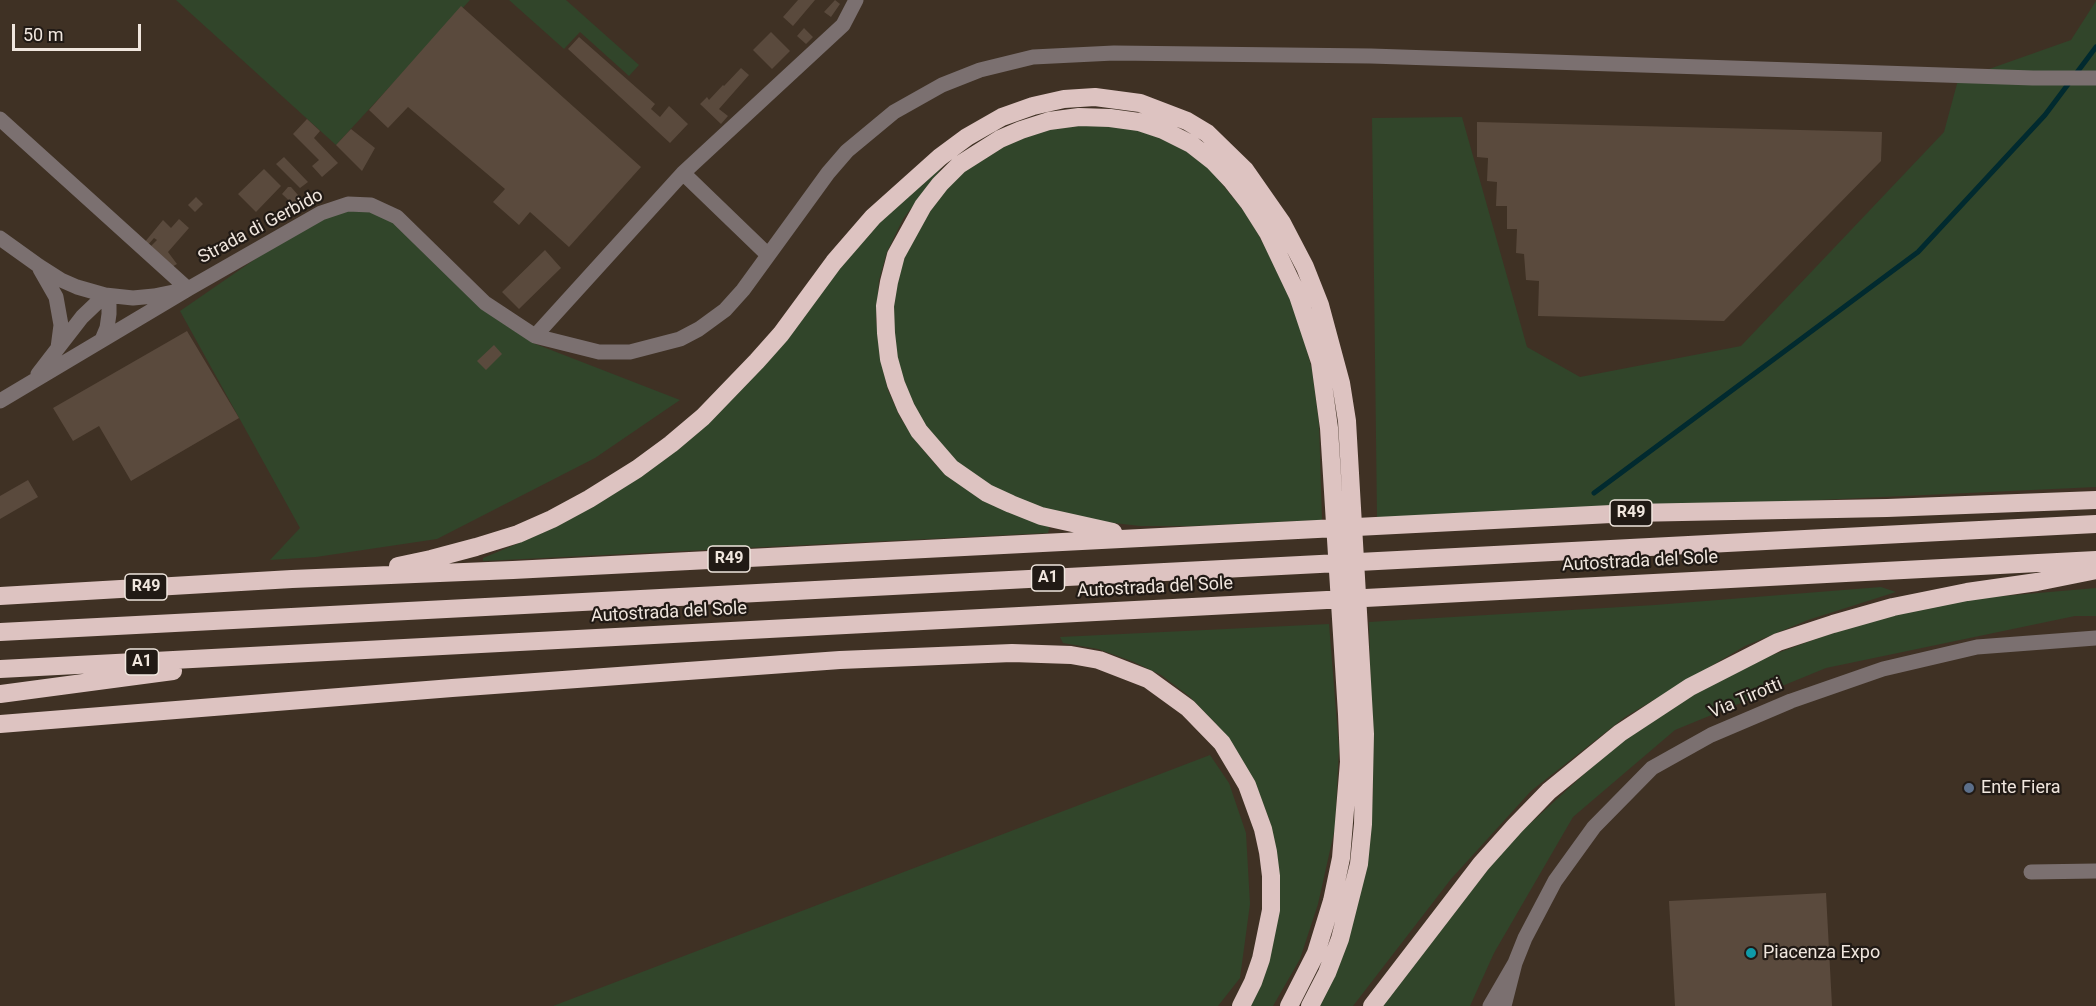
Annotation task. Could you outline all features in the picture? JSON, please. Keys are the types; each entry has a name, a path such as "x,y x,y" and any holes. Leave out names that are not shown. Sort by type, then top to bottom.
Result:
{"highway":[{"path":"292,579 342,570 389,567 431,560 518,534 552,519 637,469 703,417 757,361 866,224 940,157 967,137 1002,117 1033,106 1064,99 1095,97 1118,99 1163,110 1207,133 1226,150 1251,178 1282,223 1305,267 1320,305 1341,383 1347,421 1341,479 1352,662 1365,777 1359,864 1340,939 1327,974 1310,1006"},
{"path":"1166,536 1120,533 1069,523 1041,516 987,493 951,468 934,451 919,431 896,384 889,359 885,306 896,255 923,206 940,184 959,165 980,150 1021,130 1049,121 1079,117 1139,122 1163,130 1191,144 1214,162 1231,180 1268,233 1284,263 1305,314 1320,362 1329,428 1341,479"},
{"name":"R49","path":"0,596 292,579 583,567 1631,513 2096,501"},
{"name":"Autostrada del Sole","path":"0,632 2096,524"},
{"name":"Autostrada del Sole","path":"0,669 2096,560"},
{"path":"1372,1006 1481,864 1515,826 1550,791 1620,733 1690,687 1778,642 1833,624 1893,607 1967,591 2037,582 2096,570"},
{"path":"0,724 840,660 1012,653 1099,660 1148,679 1180,701 1222,743 1247,785 1263,830 1268,852 1271,910 1261,959 1241,1006"},
{"path":"0,694 285,654"},
{"path":"1289,1006 1316,953 1332,901 1341,858 1349,762 1352,662"}],"street":[{"path":"535,336 683,173 843,25 855,0"},
{"name":"Strada di Gerbido","path":"0,238 61,280 105,295 134,298 188,289 321,213 348,204 371,205 397,217 485,303 535,336 599,352 630,352 681,339 725,310 743,290 828,173 847,152 894,112 942,85 980,70 1033,57 1114,53 1371,56 2032,78 2096,78"},
{"path":"0,119 188,289 0,401"},
{"path":"683,173 768,255"},
{"name":"Strada di Gerbido","path":"39,266 50,285 57,305 61,325 58,348"},
{"path":"28,385 43,370 82,317 105,295 109,305 109,314 102,340"},
{"name":"Via Tirotti","path":"1504,1006 1515,963 1550,890 1594,827 1652,768 1701,741 1791,701 1883,669 1977,647 2096,638"},
{"path":"2031,872 2096,871"},
{"name":"Via Tirotti","path":"1490,1006 1515,963"}],"green space":[{"path":"176,0 470,0 336,145"},
{"path":"509,0 566,0 639,65 629,76 580,32 564,49"},
{"path":"2096,1 2096,487 1605,510 1377,518 1372,118 1462,117 1527,347 1580,377 1741,346 1944,132 1958,80 2071,40"},
{"path":"1091,124 1150,133 1176,144 1206,164 1248,216 1284,281 1299,322 1312,369 1319,423 1322,520 1140,526 1088,520 1051,511 1003,493 951,460 929,435 898,374 891,301 908,244 950,182 979,159 1010,141 1040,131"},
{"path":"944,165 903,219 887,252 879,280 876,319 881,361 888,390 900,417 936,465 957,483 1050,526 1048,533 483,561 483,558 526,540 684,441 865,233 932,171"},
{"path":"348,204 396,217 533,343 680,400 595,458 437,539 316,557 270,560 300,528 180,311 322,213"},
{"path":"1881,587 1896,592 1808,620 1745,646 1625,717 1531,791 1451,879 1353,1006 1319,1006 1370,843 1373,788 1369,622 1655,605"},
{"path":"2096,588 2096,616 2075,616 1826,668 1675,730 1573,817 1494,953 1470,1006 1382,1006 1510,842 1617,744 1693,694 1753,662 1897,613 1980,598"},
{"path":"1329,624 1339,748 1335,828 1318,904 1300,959 1273,1006 1250,1006 1276,848 1269,819 1257,788 1237,751 1217,725 1189,696 1161,675 1134,662 1098,649 1063,643 1060,637"},
{"path":"1210,755 1229,783 1246,833 1250,904 1240,978 1218,1006 553,1006"}],"building":[{"path":"798,0 815,0 793,26 783,17"},
{"path":"835,0 840,4 831,17 824,12"},
{"path":"461,6 641,167 569,247 530,212 519,225 493,202 505,189 408,107 388,128 369,110"},
{"path":"804,28 813,37 806,44 797,36"},
{"path":"771,32 790,51 772,69 753,50"},
{"path":"579,37 655,104 651,109 660,117 669,106 688,124 670,143 568,49"},
{"path":"741,68 749,75 719,109 728,116 721,124 700,104 707,97 709,100"},
{"path":"307,119 320,131 314,138 338,163 322,177 312,166 319,160 293,134"},
{"path":"1477,122 1882,132 1881,161 1724,321 1538,316 1539,281 1526,280 1524,254 1516,253 1517,229 1507,229 1507,206 1496,206 1497,182 1487,181 1488,158 1477,157"},
{"path":"351,129 375,148 362,171 336,145"},
{"path":"284,157 308,182 300,188 276,164"},
{"path":"264,169 281,186 256,212 238,194"},
{"path":"288,187 291,187 305,203 299,210 282,194"},
{"path":"196,197 203,204 195,212 188,205"},
{"path":"179,219 189,228 168,252 177,264 168,269 149,248 157,240 154,238 147,246 144,243 163,220 171,228"},
{"path":"545,250 561,268 519,309 502,292"},
{"path":"187,331 239,418 131,481 99,426 73,441 53,408"},
{"path":"494,345 502,354 486,370 477,361"},
{"path":"28,480 38,497 0,519 0,496"},
{"name":"Piacenza Expo","path":"1826,893 1832,1006 1675,1006 1669,901"}],"waterway":[{"path":"1594,493 1918,252 2045,115 2096,47"}],"place":[{"name":"Ente Fiera","path":"1969,788"},
{"name":"Piacenza Expo","path":"1751,953"}]}
